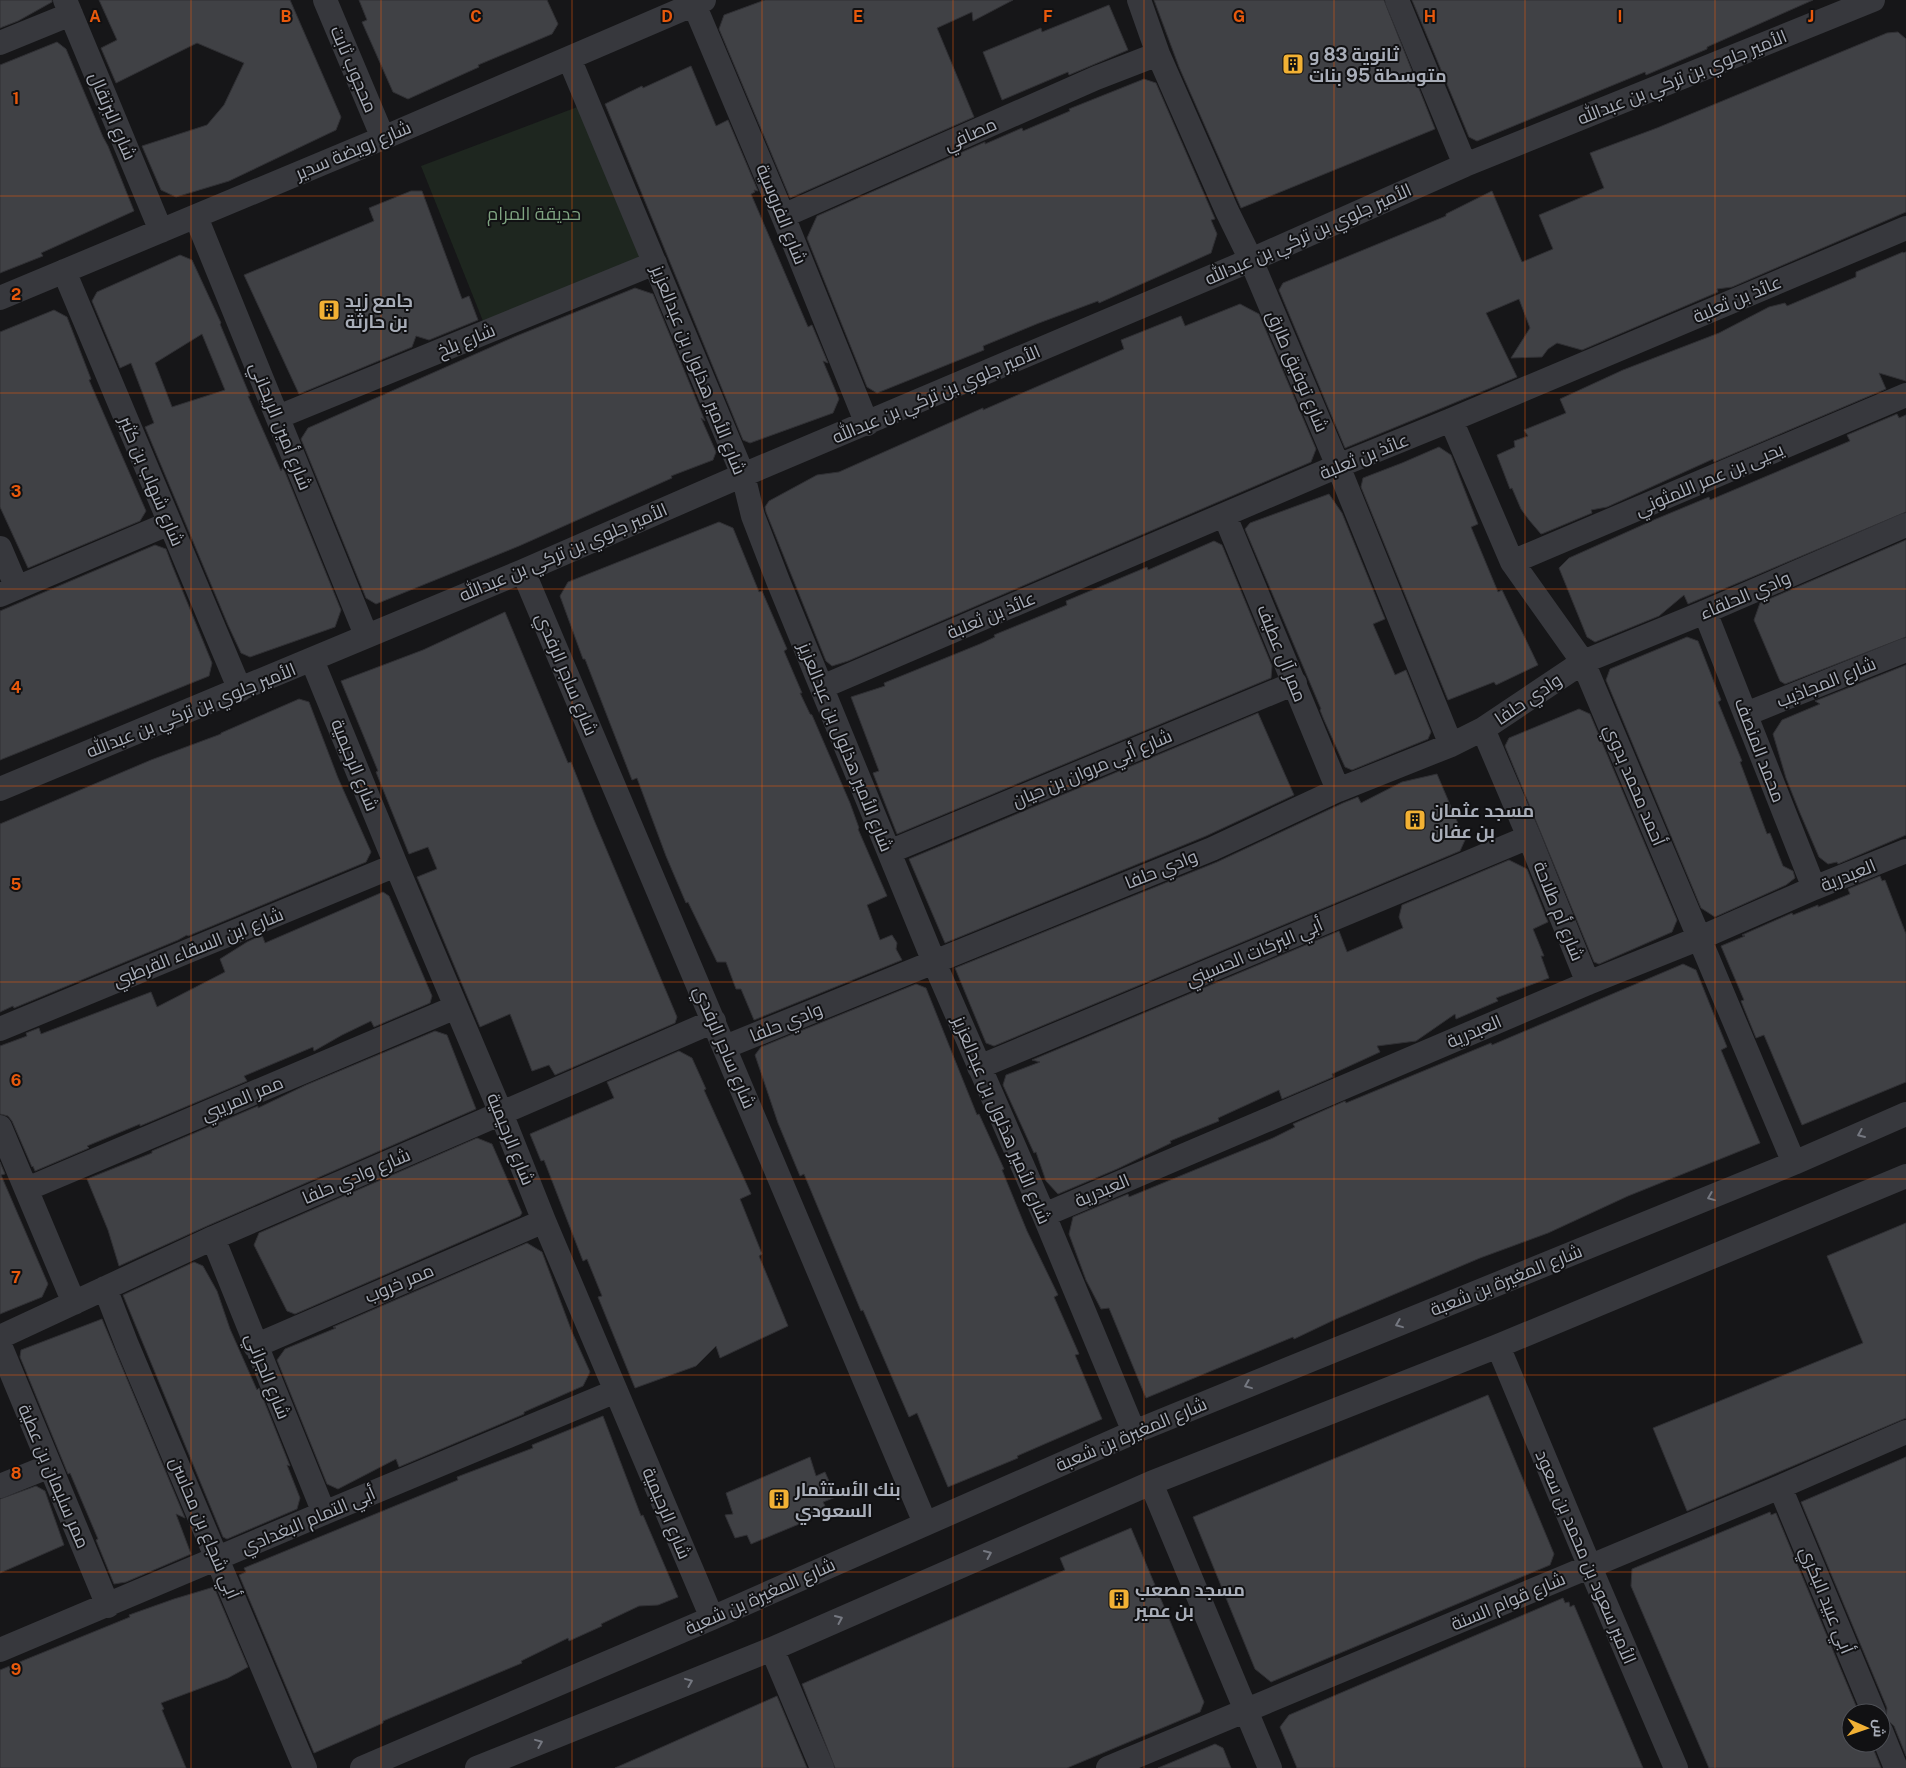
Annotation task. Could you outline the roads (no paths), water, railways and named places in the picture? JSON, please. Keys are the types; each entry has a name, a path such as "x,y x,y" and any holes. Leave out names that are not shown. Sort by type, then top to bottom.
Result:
{"street":[{"name":"محجوب ثابت","path":"326,0 383,138"},
{"name":"شارع توفيق طارق","path":"1139,0 1158,54 1223,203 1251,260 1338,466 1452,745"},
{"path":"1397,0 1465,165"},
{"name":"الأمير جلوي بن تركي بن عبدالله","path":"0,789 523,571 743,475 1251,260 1465,165 1873,0"},
{"name":"شارع رويضة سدير","path":"0,298 383,138 699,2"},
{"name":"شارع الفروسية","path":"699,2 867,424"},
{"path":"0,44 68,7"},
{"name":"شارع البرتقال","path":"68,7 161,231"},
{"name":"مصافي","path":"783,216 1096,78 1158,54"},
{"name":"شارع الأمير هذلول بن عبدالعزيز","path":"569,58 743,475 754,516 778,581 934,962 1044,1215 1134,1432"},
{"name":"شارع أمين الريحاني","path":"196,217 366,635"},
{"name":"عائذ بن ثعلبة","path":"822,687 1338,466 1906,228"},
{"name":"شارع بلخ","path":"278,417 655,263"},
{"name":"شارع شهاب بن كثير","path":"64,271 240,690"},
{"name":"يحيى بن عمر اللمثوني","path":"1512,562 1906,395"},
{"name":"أحمد محمد بدوي","path":"1451,420 1512,562 1583,662 1794,1163"},
{"name":"ممر آل عطيف","path":"1225,516 1338,790"},
{"path":"0,548 8,591 170,522"},
{"name":"وادي الحلقاء","path":"1583,662 1705,612 1906,525"},
{"name":"شارع ساجر الرفدي","path":"523,571 925,1523"},
{"name":"محمد المنصف","path":"1705,612 1814,888"},
{"name":"شارع المجاذيب","path":"1746,714 1906,650"},
{"name":"شارع الرحيمية","path":"312,660 501,1113 544,1221 712,1618"},
{"name":"وادي حلفا","path":"725,1047 1212,849 1338,790 1452,745 1483,729 1583,662"},
{"name":"شارع أبي مروان بن حيان","path":"890,852 1295,683"},
{"name":"شارع أم طلاحة","path":"1483,729 1588,982"},
{"name":"أبي البركات الحسيني","path":"979,1067 1529,837"},
{"name":"العبدرية","path":"1044,1215 1588,982 1700,938 1814,888 1906,851"},
{"name":"شارع ابن السقاء القرطبي","path":"0,1029 396,865"},
{"name":"ممر المريبي","path":"27,1189 456,1007"},
{"name":"شارع وادي حلفا","path":"0,1337 213,1238 714,1020"},
{"name":"شارع المغيرة بن شعبة","path":"362,1768 712,1618 1134,1432 1794,1163 1906,1114"},
{"path":"0,1127 74,1303"},
{"path":"477,1768 503,1763 772,1649 1151,1483 1498,1346 1906,1176"},
{"name":"ممر خروب","path":"255,1346 544,1221"},
{"name":"شارع الجراني","path":"213,1238 324,1513"},
{"name":"أبي شجاع بن محاسن","path":"105,1288 127,1345 305,1768"},
{"name":"ممر سليمان بن عطية","path":"0,1345 108,1606"},
{"name":"الأمير سعود بن محمد بن سعود","path":"1498,1346 1676,1768"},
{"name":"أبي التمام البغدادي","path":"0,1650 616,1391"},
{"name":"شارع قوام السنة","path":"1108,1768 1780,1487 1906,1432"},
{"path":"0,1486 50,1466"},
{"path":"1151,1483 1270,1768"},
{"name":"أبي عبيد البكري","path":"1780,1487 1870,1703"},
{"path":"772,1649 822,1768"},
{"path":"1890,1753 1896,1768"}],"place":[{"name":"ثانوية 83 و متوسطة 95 بنات","path":"1293,64"},
{"name":"جامع زيد بن حارثة","path":"329,310"},
{"name":"مسجد عثمان بن عفان","path":"1415,820"},
{"name":"بنك الأستثمار السعودي","path":"779,1499"},
{"name":"مسجد مصعب بن عمير","path":"1119,1599"}],"park label":[{"name":"حديقة المرام","path":"534,213"}]}
